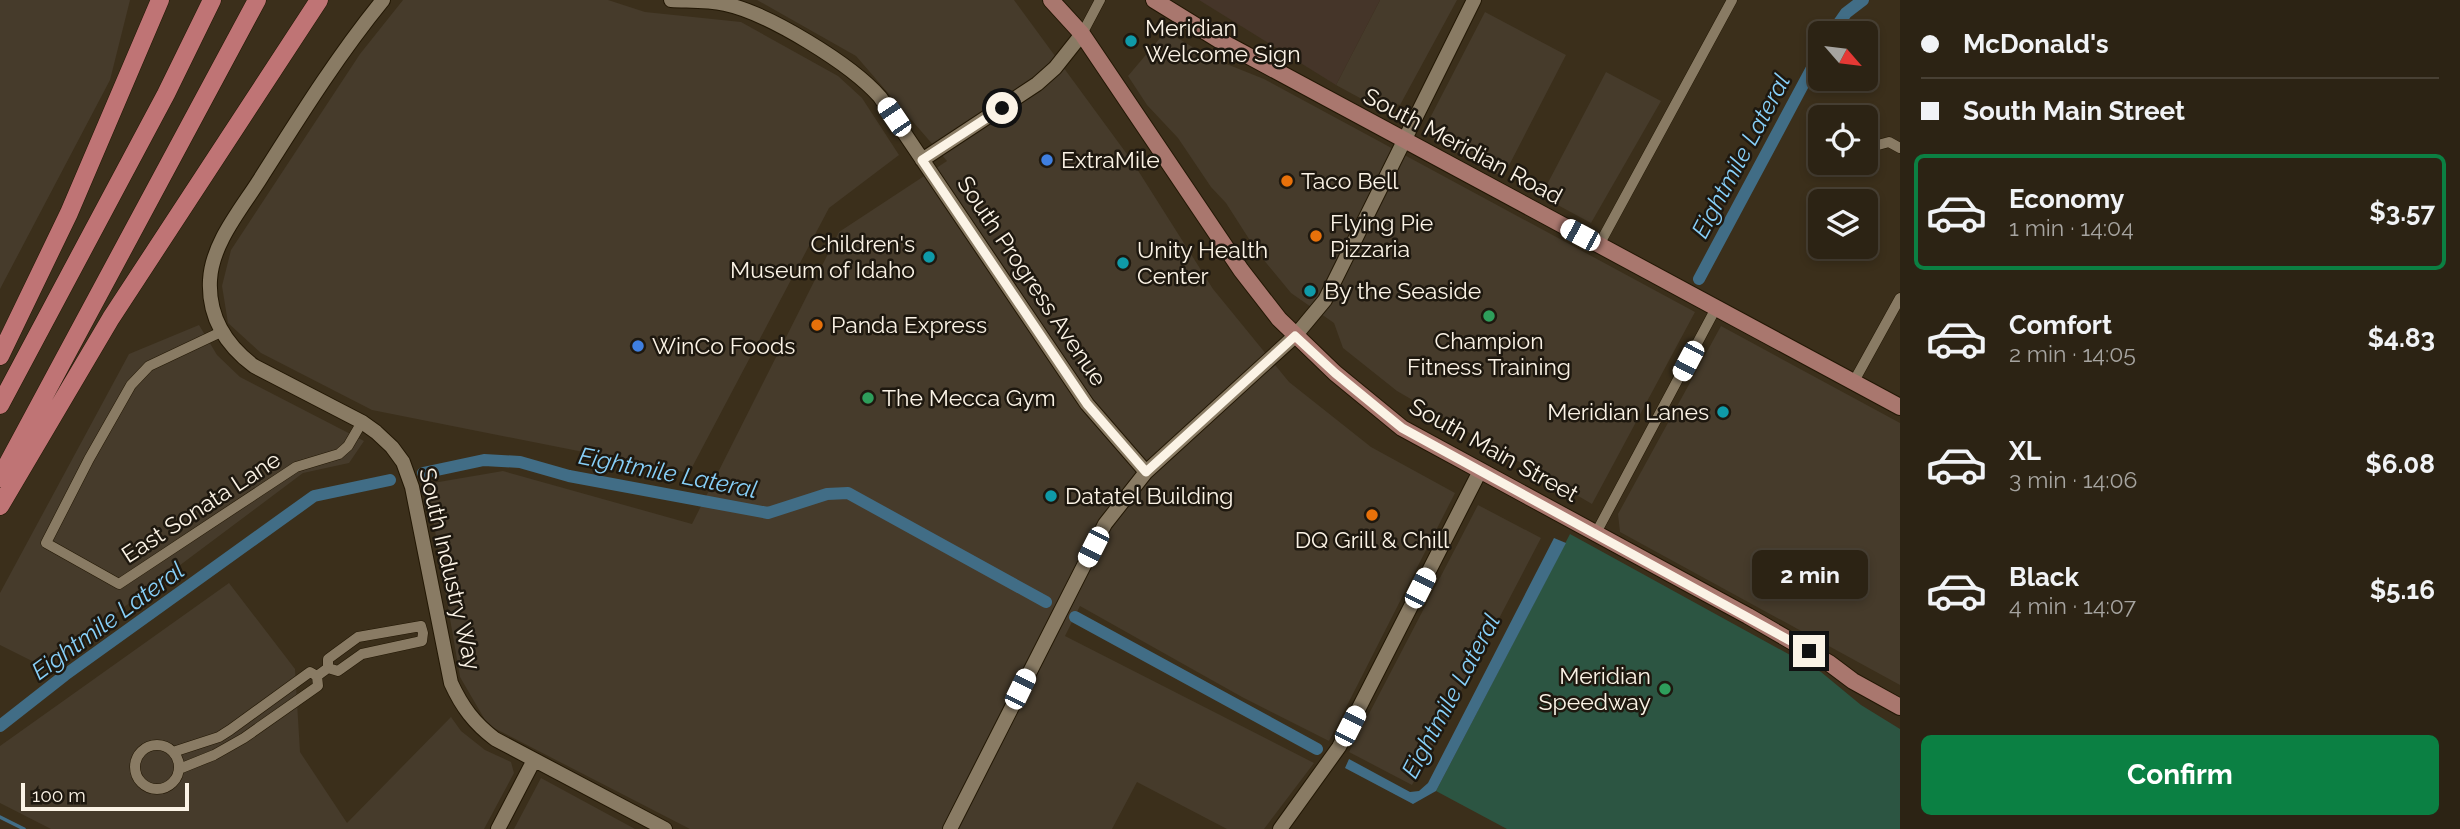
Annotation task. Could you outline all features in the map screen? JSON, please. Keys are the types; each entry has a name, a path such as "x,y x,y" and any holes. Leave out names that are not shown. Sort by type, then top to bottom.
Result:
{"highway":[{"path":"0,356 69,213 160,0"},
{"path":"0,405 160,106 212,0"},
{"path":"0,478 257,0"},
{"path":"0,506 111,318 319,0"}],"main road":[{"name":"South Main Street","path":"1051,0 1082,34 1241,270 1279,319 1335,373 1402,428 1829,663 1853,681 1900,707"},
{"name":"South Meridian Road","path":"1154,0 1219,40 1900,407"}],"street":[{"name":"South Industry Way","path":"383,0 307,104 222,240 210,278 212,307 220,331 240,355 254,366 362,422 392,447 408,473 452,683 461,705 477,726 534,760 665,829"},
{"name":"South Progress Avenue","path":"671,0 702,1 738,8 765,20 849,67 880,97 1087,404 1146,472"},
{"path":"922,160 1037,84 1055,68 1082,34 1100,0"},
{"path":"950,829 1105,524 1146,472 1295,336 1325,300 1474,0"},
{"path":"1599,245 1732,0"},
{"path":"1878,145 1889,142 1900,148"},
{"path":"1853,383 1900,298"},
{"path":"1596,533 1716,308"},
{"name":"East Sonata Lane","path":"220,331 149,366 131,385 89,459 46,544 119,583 296,467 339,454 348,446 362,422"},
{"path":"1280,829 1339,747 1480,471"},
{"path":"421,626 422,641 362,654 338,671 328,668 328,659 358,637 421,626"},
{"path":"423,633 440,632"},
{"path":"317,676 328,668"},
{"path":"173,752 219,737 310,672 317,676"},
{"path":"179,769 173,752 169,748 156,745 144,749 135,761 136,775 145,786 160,789 173,782 179,769 214,755 244,738 318,686 317,676"},
{"path":"498,829 534,760"}],"shaded area":[{"path":"0,0 130,0 110,80 0,289"},
{"path":"403,0 608,0 645,12 741,22 838,76 862,98 899,155 829,208 689,473 372,410 261,353 228,323 222,286 231,250 360,54"},
{"path":"757,0 1014,0 1132,161 1213,289 1289,382 1371,447 1455,493 1329,741 1242,697 1080,606 1065,636 1314,763 1264,829 1227,829 1137,782 1112,829 690,829 488,725 460,677 427,484 503,471 692,524 839,232 947,161 856,56"},
{"path":"1199,0 1380,0 1336,85"},
{"path":"1380,0 1457,0 1400,105 1393,104 1382,110 1336,85"},
{"path":"1485,12 1566,55 1503,177 1434,141 1430,118"},
{"path":"1166,31 1209,57 1264,79 1695,312 1592,504 1397,391 1343,348 1334,323 1291,293 1258,253 1226,203 1211,187 1178,138 1147,105 1128,76"},
{"path":"1606,72 1661,101 1591,223 1541,196"},
{"path":"199,325 217,355 240,377 364,441 349,463 303,473 44,667 0,645 0,593 129,354"},
{"path":"1721,326 1900,423 1900,685 1620,532 1618,514"},
{"path":"1478,505 1541,538 1412,785 1349,752"},
{"path":"229,583 295,669 300,752 347,823 451,717 461,731 485,750 511,762 514,773 484,829 51,829 0,803 0,746"},
{"path":"541,778 635,829 514,829"}],"green space":[{"name":"Meridian Speedway","path":"1570,534 1821,672 1861,705 1900,729 1900,829 1507,829 1436,791"}],"water":[{"name":"Eightmile Lateral","path":"1554,538 1566,543 1436,791 1413,804 1345,768 1349,759 1410,792 1419,791 1428,783"}],"waterway":[{"name":"Eightmile Lateral","path":"1840,21 1863,0"},
{"name":"Eightmile Lateral","path":"1699,279 1808,75"},
{"name":"Eightmile Lateral","path":"423,473 484,460 520,462 569,476 768,513 827,494 848,493 1046,602"},
{"name":"Eightmile Lateral","path":"0,726 65,675 314,496 390,480"},
{"name":"Eightmile Lateral","path":"1075,617 1317,749"},
{"path":"0,817 24,829"}],"place":[{"name":"Meridian Welcome Sign","path":"1131,41"},
{"name":"ExtraMile","path":"1047,160"},
{"name":"Taco Bell","path":"1287,181"},
{"name":"Flying Pie Pizzaria","path":"1316,236"},
{"name":"Children's Museum of Idaho","path":"929,257"},
{"name":"Unity Health Center","path":"1123,263"},
{"name":"By the Seaside","path":"1310,291"},
{"name":"Champion Fitness Training","path":"1489,316"},
{"name":"Panda Express","path":"817,325"},
{"name":"WinCo Foods","path":"638,346"},
{"name":"The Mecca Gym","path":"868,398"},
{"name":"Meridian Lanes","path":"1723,412"},
{"name":"Datatel Building","path":"1051,496"},
{"name":"DQ Grill & Chill","path":"1372,515"},
{"name":"Meridian Speedway","path":"1665,689"}],"route":[{"path":"1002,108 922,160 1087,404 1146,472 1295,336 1402,428 1809,651"}]}
